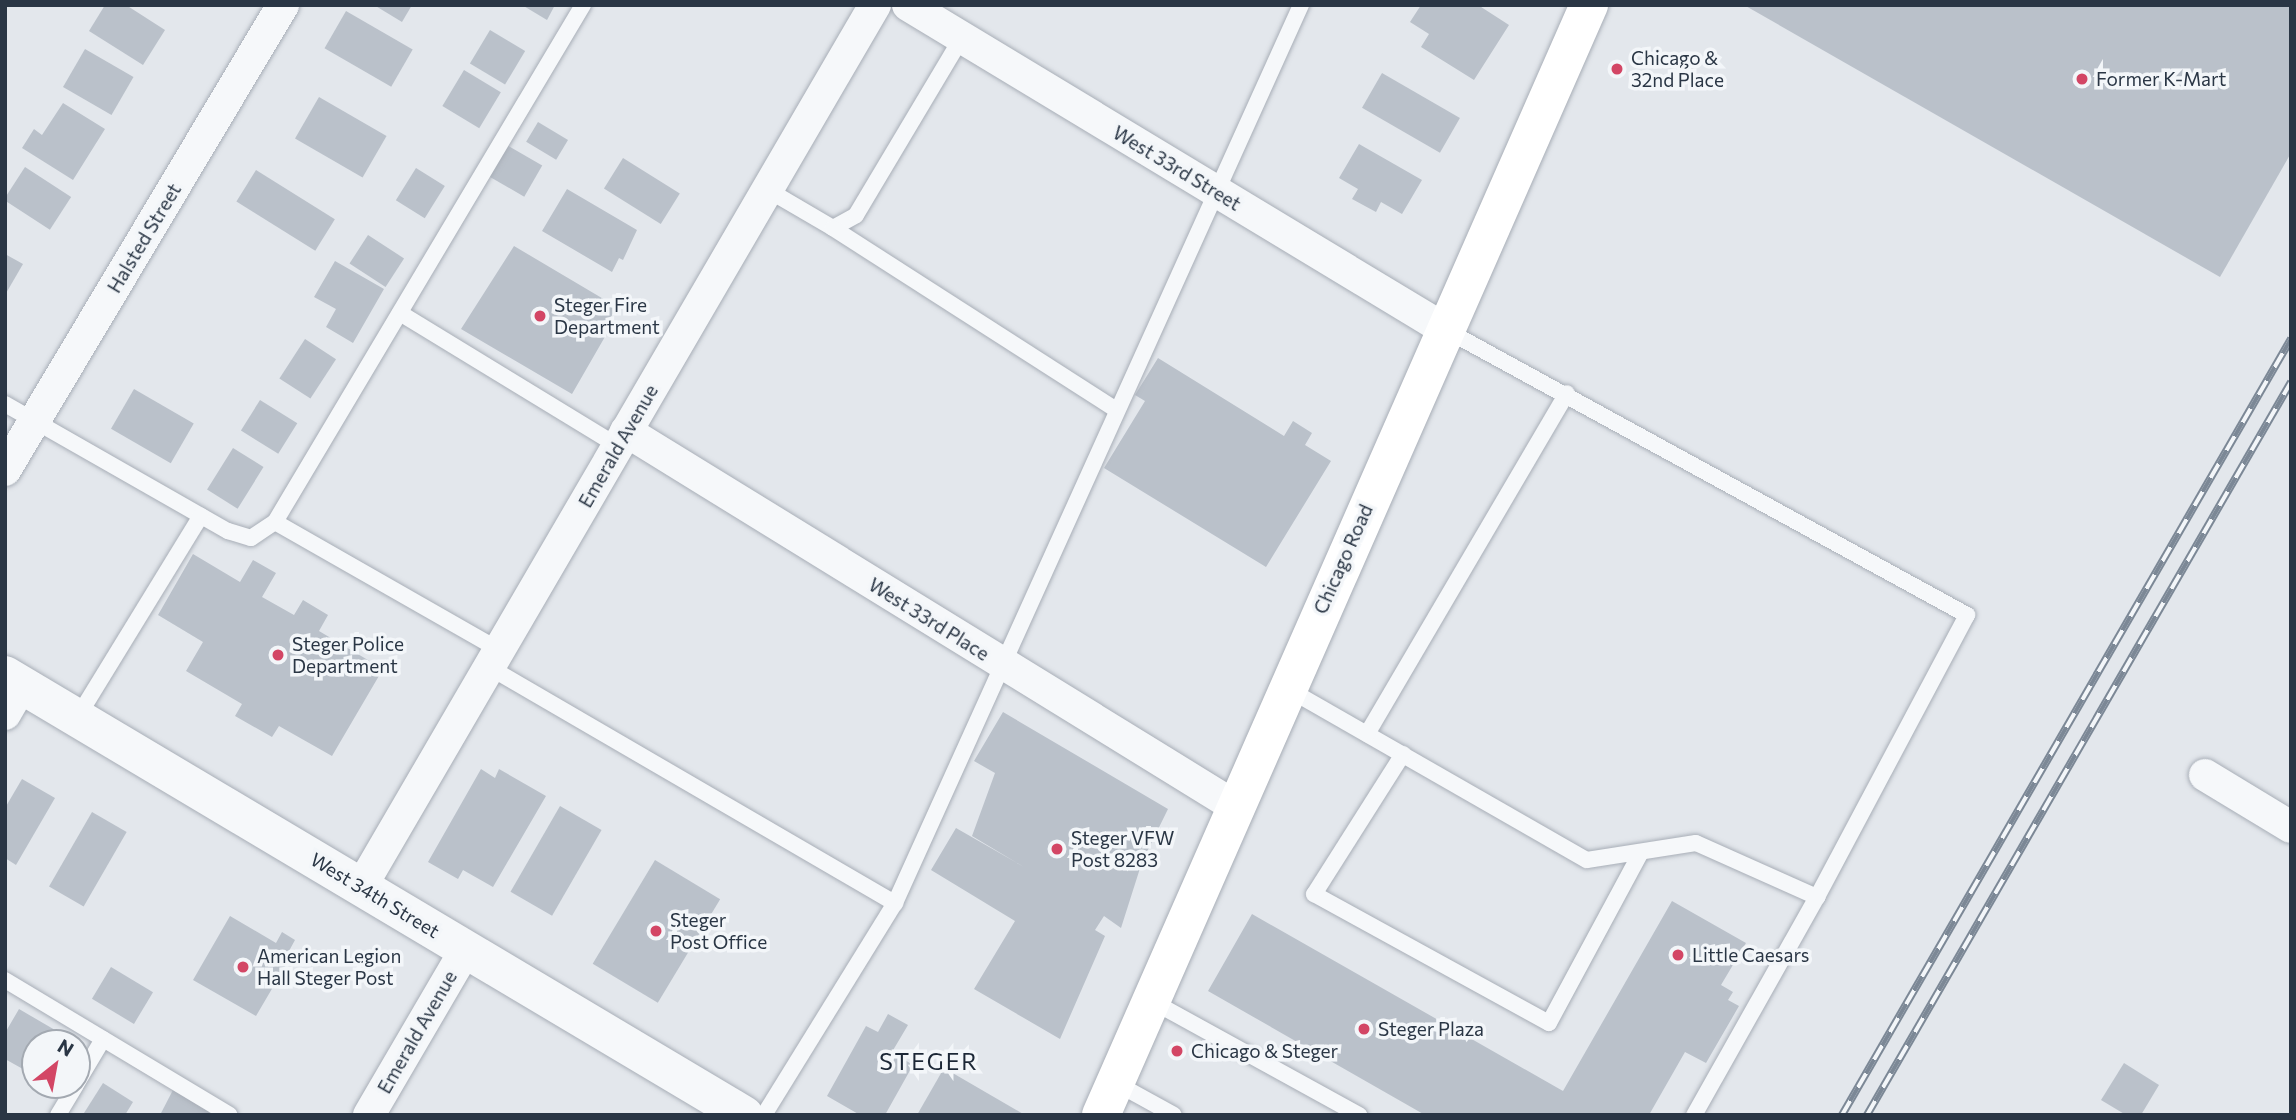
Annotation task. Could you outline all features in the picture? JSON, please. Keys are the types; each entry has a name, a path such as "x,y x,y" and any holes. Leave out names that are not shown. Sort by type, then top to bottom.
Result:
{"main road":[{"name":"Chicago Road","path":"1107,1099 1233,806 1589,5"}],"street":[{"name":"Halsted Street","path":"5,470 283,5"},
{"name":"Emerald Avenue","path":"361,887 875,5"},
{"name":"West 33rd Street","path":"908,5 1446,330"},
{"name":"West 33rd Place","path":"622,439 1003,665 1233,806"},
{"name":"West 34th Street","path":"11,692 77,719 744,1115"},
{"path":"2205,775 2291,827"},
{"name":"Emerald Avenue","path":"369,1115 466,949"}],"lane":[{"path":"5,404 201,516 251,538 275,522 583,5"},
{"path":"764,1115 895,903 1301,5"},
{"path":"833,228 856,215 962,37"},
{"path":"768,190 833,228 1117,410"},
{"path":"400,313 622,439"},
{"path":"1446,330 1567,393 1967,615 1817,897 1695,1115"},
{"path":"1367,734 1567,393"},
{"path":"77,719 201,516"},
{"path":"275,522 895,903"},
{"path":"1286,688 1587,860 1696,843 1817,897"},
{"path":"1403,754 1314,894 1549,1023 1641,852"},
{"path":"5,980 230,1115"},
{"path":"1150,1000 1359,1115"},
{"path":"91,1059 103,1039"},
{"path":"58,1115 67,1099"},
{"path":"1107,1099 1174,1115"}],"building":[{"path":"105,5 126,5 165,30 143,65 89,31"},
{"path":"374,5 412,5 402,22"},
{"path":"522,5 555,5 547,20"},
{"path":"1421,5 1478,5 1509,25 1474,80 1421,47 1429,34 1410,22"},
{"name":"Former K-Mart","path":"1744,5 2291,5 2291,153 2220,277"},
{"path":"346,11 413,50 391,87 324,48"},
{"path":"490,30 525,51 505,85 470,63"},
{"path":"85,49 133,77 111,115 63,87"},
{"path":"464,70 501,92 479,128 442,106"},
{"path":"1382,73 1460,118 1440,153 1362,108"},
{"path":"319,97 387,136 363,178 295,139"},
{"path":"63,103 105,129 73,180 22,148 34,129 42,135"},
{"path":"538,122 568,140 556,160 526,142"},
{"path":"505,144 542,165 524,197 487,175"},
{"path":"1359,144 1422,180 1402,214 1381,202 1376,212 1352,199 1358,189 1339,178"},
{"path":"623,158 680,194 661,224 604,189"},
{"path":"25,167 71,197 50,230 5,201"},
{"path":"416,168 445,186 425,218 396,200"},
{"path":"256,170 335,219 315,251 236,201"},
{"path":"567,189 637,230 623,260 619,258 612,272 542,231"},
{"path":"368,235 404,258 386,287 349,264"},
{"name":"Steger Fire Department","path":"514,246 617,307 606,325 610,328 572,394 461,329"},
{"path":"5,254 23,264 5,295"},
{"path":"335,261 384,289 353,343 326,327 336,309 314,297"},
{"path":"305,339 336,359 310,399 279,378"},
{"path":"1158,358 1284,436 1293,421 1312,433 1305,445 1331,461 1266,567 1104,468 1145,401 1135,395"},
{"path":"134,389 194,424 171,463 111,429"},
{"path":"260,400 297,423 278,454 241,431"},
{"path":"233,448 264,467 238,509 207,490"},
{"name":"Steger Police Department","path":"193,554 240,582 253,560 276,573 262,597 294,615 303,600 328,615 319,631 383,669 332,756 279,726 272,737 235,716 242,704 186,671 203,642 158,615"},
{"path":"1003,712 1168,809 1142,862 1121,928 1104,916 1095,930 1105,936 1060,1039 974,989 1015,921 931,870 956,828 1024,867 972,836 995,773 974,761"},
{"path":"481,769 495,778 499,769 546,796 493,887 463,870 458,879 428,862"},
{"path":"22,779 55,798 16,865 5,858 5,808"},
{"path":"560,806 602,830 552,916 510,892"},
{"path":"92,812 127,832 84,906 49,886"},
{"name":"Steger Post Office","path":"655,860 720,899 658,1003 593,964"},
{"name":"Steger Plaza","path":"1672,901 1746,943 1721,985 1733,992 1728,1000 1739,1006 1706,1063 1685,1052 1649,1115 1425,1115 1208,991 1252,914 1563,1091"},
{"name":"American Legion Hall Steger Post","path":"230,916 276,943 282,932 295,940 289,951 293,953 256,1016 193,980"},
{"path":"111,967 153,992 134,1024 92,999"},
{"path":"19,1009 53,1029 21,1029 21,1068 5,1059 5,1033"},
{"path":"888,1014 908,1025 892,1052 913,1065 885,1115 860,1115 827,1096 866,1026 878,1032"},
{"path":"2124,1063 2159,1085 2141,1115 2126,1115 2101,1100"},
{"path":"944,1068 1025,1115 917,1115"},
{"path":"103,1083 133,1102 125,1115 84,1113"},
{"path":"173,1090 210,1111 208,1115 160,1115"}],"railway":[{"path":"1842,1115 2291,339"},
{"path":"1867,1115 2291,382"}],"place":[{"name":"Chicago & 32nd Place","path":"1617,69"},
{"name":"Former K-Mart","path":"2082,79"},
{"name":"Steger Fire Department","path":"540,316"},
{"name":"Steger Police Department","path":"278,655"},
{"name":"Steger VFW Post 8283","path":"1057,849"},
{"name":"Steger Post Office","path":"656,931"},
{"name":"Little Caesars","path":"1678,955"},
{"name":"American Legion Hall Steger Post","path":"243,967"},
{"name":"Steger Plaza","path":"1364,1029"},
{"name":"Chicago & Steger","path":"1177,1051"}],"district":[{"name":"STEGER","path":"929,1061"}]}
